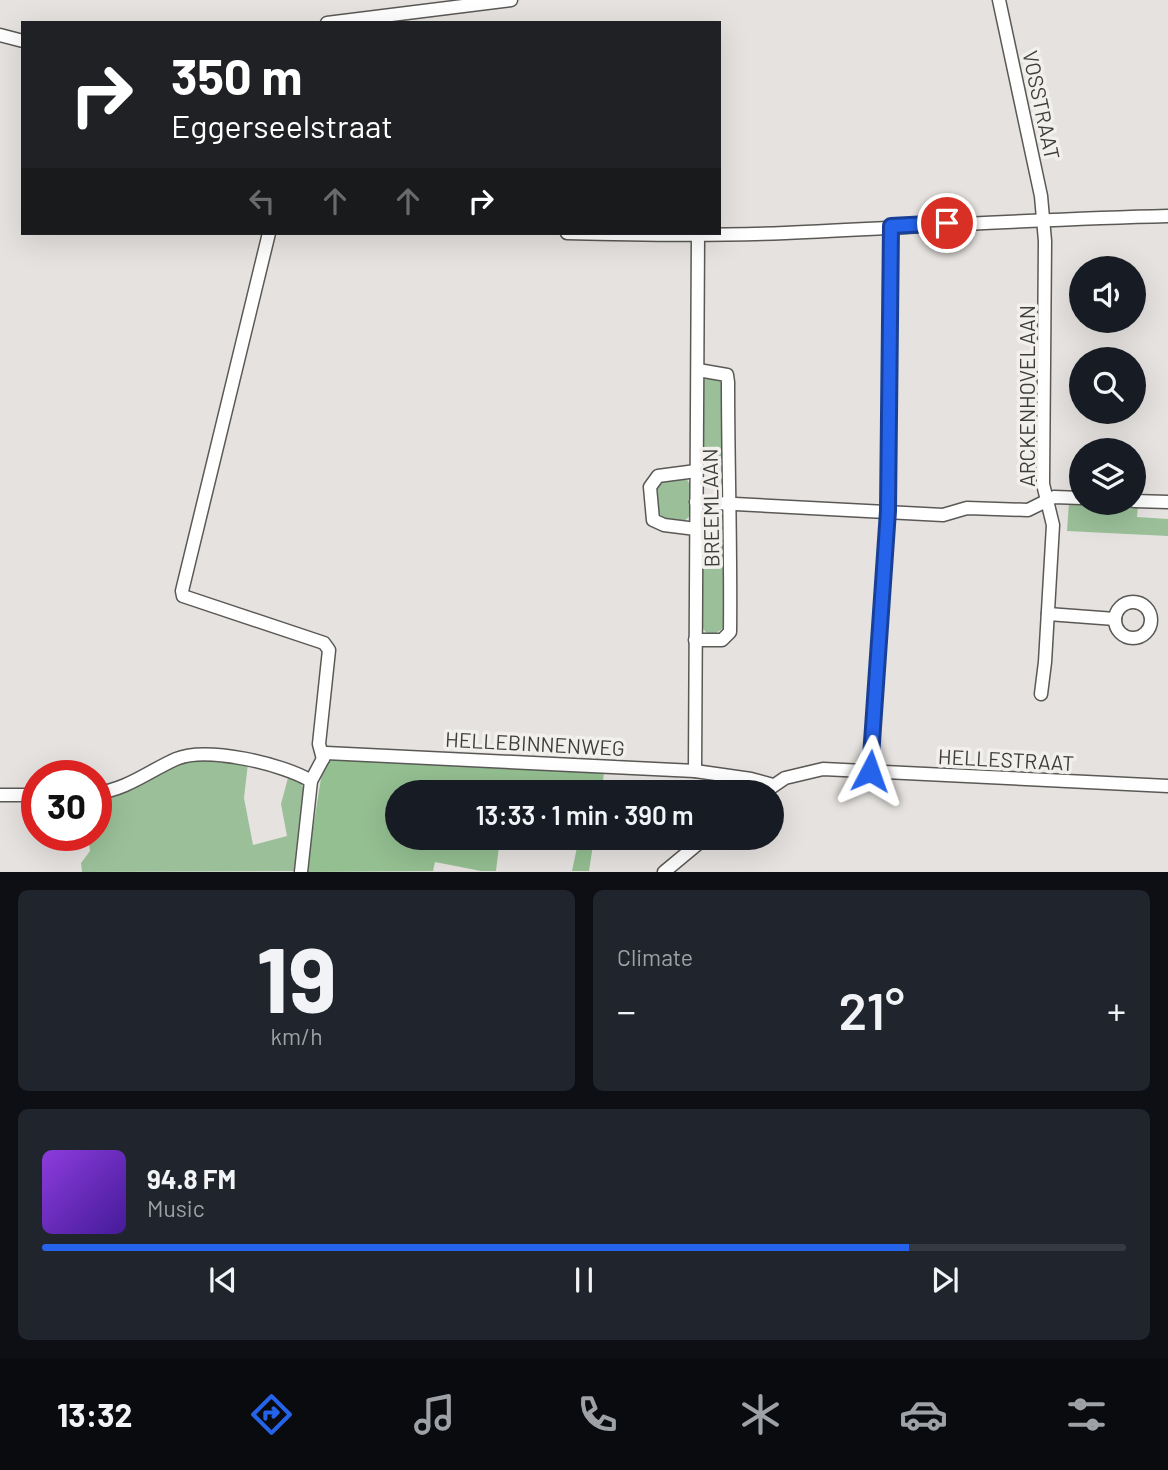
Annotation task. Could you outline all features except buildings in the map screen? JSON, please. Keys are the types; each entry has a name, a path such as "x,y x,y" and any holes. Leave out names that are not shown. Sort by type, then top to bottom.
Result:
{"street":[{"path":"343,21 511,0"},
{"name":"VOSSTRAAT","path":"999,0 1041,196 1043,219"},
{"path":"0,35 21,40"},
{"path":"721,234 1168,216"},
{"name":"ARCKENHOVELAAN","path":"1041,694 1053,525 1043,484 1043,219"},
{"path":"870,771 888,511 891,226"},
{"path":"270,235 182,591 183,596 324,643 329,650 319,744 323,759 312,781 300,872"},
{"name":"BREEMLAAN","path":"695,771 698,235"},
{"name":"BREEMLAAN","path":"695,640 722,640 730,632 728,382 727,375 698,370"},
{"name":"BREEMLAAN","path":"695,528 664,525 653,520 650,487 658,476 696,471"},
{"path":"696,502 943,514 967,508 1028,510 1054,497 1069,498"},
{"path":"1146,501 1168,502"},
{"path":"1048,614 1115,619"},
{"name":"HELLEBINNENWEG","path":"323,759 327,753 336,753 695,771 753,780"},
{"path":"112,790 185,756 202,754 285,767 312,781"},
{"name":"HELLESTRAAT","path":"782,780 823,769 1168,786"},
{"path":"0,795 21,795"},
{"path":"664,872 691,850"}],"green space":[{"path":"707,377 718,379 722,383 722,456 703,456 703,381"},
{"path":"664,478 686,478 692,488 691,515 683,522 668,520 656,510 657,485"},
{"path":"1069,503 1069,515 1137,515 1168,519 1168,536 1067,531"},
{"path":"713,518 719,519 725,526 725,627 713,635 707,634 702,627 702,530 705,522"},
{"path":"205,758 248,763 244,798 253,845 287,836 281,804 289,774 300,780 305,792 294,871 82,872 81,863 90,851 112,851 112,796 190,761"},
{"path":"331,759 604,773 603,780 385,780 385,850 499,850 496,871 481,871 435,862 433,871 306,872 322,772"},
{"path":"576,850 592,850 589,871 572,871"}],"route":[{"path":"870,771 888,511 891,226 947,223"}]}
